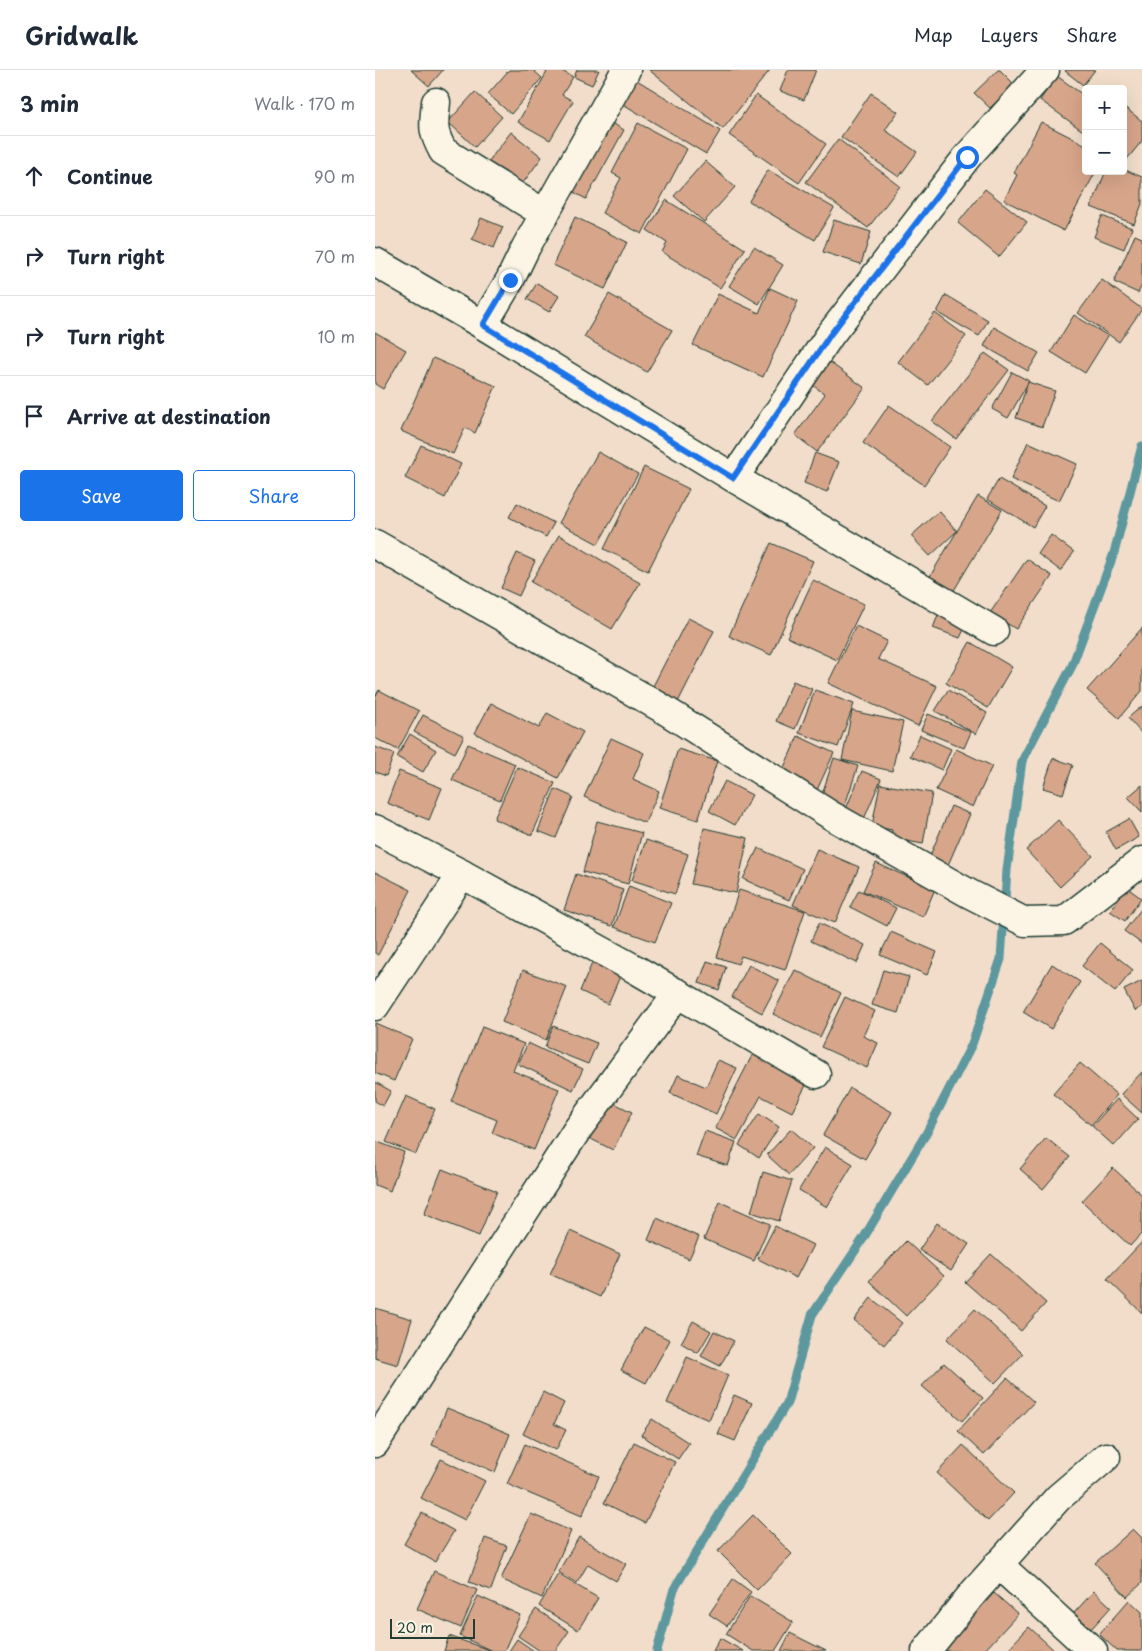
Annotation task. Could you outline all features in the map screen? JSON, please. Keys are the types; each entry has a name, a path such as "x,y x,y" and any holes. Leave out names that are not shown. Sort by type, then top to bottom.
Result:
{"street":[{"path":"483,325 510,280 626,70"},
{"path":"733,478 830,335 967,157 1045,70"},
{"path":"436,102 433,129 443,151 545,214"},
{"path":"375,262 483,325 733,478 994,631"},
{"path":"375,544 660,707 832,816 970,894 1025,922 1063,921 1142,861"},
{"path":"375,829 678,993 816,1074"},
{"path":"375,1006 461,874"},
{"path":"375,1443 577,1130 678,993"},
{"path":"926,1651 998,1564 1058,1498 1106,1457"},
{"path":"998,1564 1093,1651"}],"building":[{"path":"411,70 443,70 429,86"},
{"path":"509,70 533,70 542,78 511,114 488,94"},
{"path":"543,70 560,70 573,77 562,95 573,101 550,140 518,122 547,72"},
{"path":"577,70 599,70 592,85 574,77"},
{"path":"649,70 770,70 723,129"},
{"path":"788,70 816,70 804,100 780,91"},
{"path":"998,70 1014,84 990,108 974,93"},
{"path":"1066,70 1095,70 1083,85"},
{"path":"1057,76 1082,94 1082,130 1040,100"},
{"path":"632,77 720,131 706,154 618,101"},
{"path":"475,92 502,117 475,147 448,122"},
{"path":"871,93 898,112 885,130 917,152 899,177 841,137"},
{"path":"756,95 826,144 799,183 729,135"},
{"path":"1127,109 1142,121 1142,141 1127,159"},
{"path":"608,121 624,130 586,199 570,190"},
{"path":"1041,122 1082,143 1082,175 1094,175 1064,231 1004,200 1017,175 1014,173"},
{"path":"638,123 687,149 642,234 602,213 621,178 612,173"},
{"path":"511,132 542,157 520,187 488,162"},
{"path":"838,139 900,186 868,228 806,182"},
{"path":"705,161 735,187 704,222 674,196"},
{"path":"768,170 834,208 815,240 749,201"},
{"path":"1127,171 1142,177 1142,204 1134,224 1091,207 1104,175 1127,175"},
{"path":"985,189 1027,222 999,257 958,223"},
{"path":"666,200 745,249 720,288 662,252 667,243 647,230"},
{"path":"1102,216 1132,228 1124,249 1094,237"},
{"path":"575,217 627,242 605,289 553,265"},
{"path":"481,218 503,227 494,248 472,239"},
{"path":"834,220 871,232 861,264 823,252"},
{"path":"1135,235 1142,238 1142,285 1138,293 1114,282"},
{"path":"754,247 783,265 759,304 729,286"},
{"path":"1102,280 1142,309 1119,342 1078,313"},
{"path":"537,283 559,296 549,312 527,299"},
{"path":"770,288 798,301 763,377 693,345 718,294 759,313"},
{"path":"609,294 672,330 647,372 584,337"},
{"path":"946,295 988,320 979,336 937,312"},
{"path":"935,313 966,336 928,385 898,362"},
{"path":"1074,315 1108,336 1085,373 1051,352"},
{"path":"994,327 1039,353 1028,371 984,346"},
{"path":"375,332 406,350 383,389 375,384"},
{"path":"985,353 1009,370 956,439 932,421"},
{"path":"433,358 496,386 475,433 465,428 453,454 401,431"},
{"path":"825,359 865,388 817,452 795,435 825,394 808,382"},
{"path":"1012,372 1029,381 1008,418 992,409"},
{"path":"1028,382 1055,391 1042,427 1016,418"},
{"path":"889,405 950,447 924,485 863,443"},
{"path":"1028,442 1077,464 1059,501 1011,479"},
{"path":"421,445 461,464 445,498 405,478"},
{"path":"598,452 638,474 598,544 559,523"},
{"path":"815,453 839,462 827,492 804,483"},
{"path":"644,467 689,489 648,571 604,549"},
{"path":"999,479 1045,506 1033,527 987,499"},
{"path":"978,496 1002,510 953,592 929,578"},
{"path":"517,503 554,523 546,537 509,517"},
{"path":"939,511 957,531 930,556 911,536"},
{"path":"559,535 640,583 612,629 531,582"},
{"path":"1051,535 1074,552 1061,571 1038,554"},
{"path":"771,543 813,561 771,655 729,636"},
{"path":"517,553 535,561 519,596 501,588"},
{"path":"1027,559 1052,576 1016,629 990,613"},
{"path":"813,580 864,604 837,660 787,637"},
{"path":"942,605 970,616 960,638 933,628"},
{"path":"688,618 714,631 677,704 651,690"},
{"path":"856,626 887,641 878,659 937,686 918,726 828,683"},
{"path":"1142,628 1142,691 1119,718 1087,690"},
{"path":"970,642 1012,667 988,708 946,683"},
{"path":"793,681 812,689 795,729 776,721"},
{"path":"379,690 419,711 398,750 375,738 375,697"},
{"path":"815,690 854,704 838,747 799,733"},
{"path":"948,690 987,713 976,734 935,711"},
{"path":"491,703 539,728 547,713 583,732 558,778 475,733"},
{"path":"1142,706 1142,734 1128,718"},
{"path":"852,711 903,722 892,771 842,760"},
{"path":"928,714 971,732 964,748 921,730"},
{"path":"423,715 464,736 455,753 414,732"},
{"path":"410,734 436,750 423,772 397,757"},
{"path":"920,735 951,749 942,770 910,756"},
{"path":"798,736 834,753 817,790 781,774"},
{"path":"611,738 644,753 633,779 659,791 645,823 584,797"},
{"path":"468,744 515,764 500,800 452,780"},
{"path":"375,747 394,754 386,776 375,772"},
{"path":"678,749 717,761 698,820 659,808"},
{"path":"956,749 992,766 973,807 936,790"},
{"path":"834,758 858,766 844,808 820,800"},
{"path":"1053,758 1073,765 1063,794 1043,788"},
{"path":"517,767 555,783 532,835 494,819"},
{"path":"399,771 442,788 429,820 387,803"},
{"path":"862,771 881,779 864,819 845,811"},
{"path":"725,781 752,795 735,825 709,811"},
{"path":"880,784 932,793 923,844 891,838 892,830 872,826"},
{"path":"1142,785 1142,812 1128,797"},
{"path":"555,789 573,797 556,838 538,831"},
{"path":"951,806 970,814 948,865 929,858"},
{"path":"1129,819 1139,837 1116,850 1106,832"},
{"path":"1058,820 1093,856 1060,887 1026,850"},
{"path":"597,821 642,833 628,884 583,872"},
{"path":"704,828 748,838 736,893 691,884"},
{"path":"646,840 688,854 675,894 632,880"},
{"path":"758,848 803,869 789,900 743,879"},
{"path":"817,849 859,867 835,923 793,905"},
{"path":"876,863 935,889 923,917 863,891"},
{"path":"375,872 411,890 378,955 375,953"},
{"path":"576,874 623,890 612,926 564,910"},
{"path":"629,886 671,903 655,942 614,927"},
{"path":"1126,887 1141,898 1125,921 1110,911"},
{"path":"739,890 805,911 785,970 741,956 738,964 717,957"},
{"path":"859,890 896,908 887,926 850,907"},
{"path":"1142,908 1142,944 1124,931"},
{"path":"819,923 865,945 857,963 811,941"},
{"path":"891,932 937,952 927,975 880,955"},
{"path":"1100,943 1133,970 1115,992 1082,966"},
{"path":"593,961 621,974 608,1004 580,991"},
{"path":"707,961 726,967 719,990 699,983"},
{"path":"1052,964 1080,982 1051,1029 1023,1012"},
{"path":"749,965 779,981 762,1013 732,997"},
{"path":"523,970 567,987 546,1040 502,1022"},
{"path":"795,970 841,993 820,1037 773,1014"},
{"path":"883,970 909,977 898,1013 872,1005"},
{"path":"1142,981 1142,1007 1135,1011 1124,990"},
{"path":"845,997 875,1011 863,1036 878,1043 867,1068 821,1047"},
{"path":"375,1023 412,1039 394,1081 375,1073"},
{"path":"553,1026 597,1043 588,1064 545,1047"},
{"path":"482,1027 524,1044 513,1071 559,1089 534,1150 492,1133 497,1120 452,1102"},
{"path":"759,1042 814,1070 792,1112 761,1096 737,1140 715,1128"},
{"path":"528,1043 583,1069 573,1090 518,1064"},
{"path":"718,1060 737,1068 716,1114 670,1093 678,1075 706,1087"},
{"path":"1080,1063 1117,1095 1091,1125 1053,1094"},
{"path":"1142,1072 1142,1113 1121,1094"},
{"path":"375,1082 391,1091 383,1106 375,1101"},
{"path":"850,1088 892,1112 865,1159 823,1135"},
{"path":"406,1096 435,1109 416,1154 386,1142"},
{"path":"604,1098 632,1112 613,1150 585,1136"},
{"path":"1117,1099 1138,1119 1114,1146 1092,1126"},
{"path":"759,1114 779,1127 759,1158 739,1145"},
{"path":"791,1129 813,1148 789,1175 767,1155"},
{"path":"705,1131 736,1142 728,1166 696,1156"},
{"path":"1046,1138 1070,1157 1043,1189 1020,1169"},
{"path":"375,1141 404,1152 390,1191 375,1185"},
{"path":"825,1147 853,1164 827,1207 799,1190"},
{"path":"1113,1168 1142,1195 1142,1233 1130,1246 1082,1201"},
{"path":"442,1169 497,1191 479,1236 424,1214"},
{"path":"763,1172 792,1181 779,1221 751,1212"},
{"path":"720,1202 770,1224 754,1261 704,1239"},
{"path":"657,1218 699,1237 689,1259 648,1240"},
{"path":"937,1223 969,1244 951,1271 919,1250"},
{"path":"775,1226 813,1245 796,1278 758,1259"},
{"path":"570,1231 620,1254 600,1297 550,1274"},
{"path":"906,1241 944,1276 906,1316 869,1281"},
{"path":"1142,1242 1142,1313 1107,1279"},
{"path":"991,1254 1046,1303 1021,1331 965,1282"},
{"path":"871,1298 902,1323 884,1345 854,1320"},
{"path":"375,1308 412,1319 398,1365 375,1358"},
{"path":"975,1309 1023,1354 995,1383 947,1339"},
{"path":"693,1321 711,1331 698,1353 681,1343"},
{"path":"644,1327 670,1340 646,1383 621,1370"},
{"path":"714,1331 734,1341 720,1366 701,1356"},
{"path":"687,1357 728,1375 709,1420 667,1403"},
{"path":"944,1363 983,1398 962,1421 922,1386"},
{"path":"1007,1378 1034,1402 984,1455 958,1431"},
{"path":"543,1392 564,1403 554,1424 566,1430 556,1450 523,1434"},
{"path":"734,1395 752,1403 735,1441 718,1434"},
{"path":"447,1408 510,1434 495,1472 432,1445"},
{"path":"652,1419 689,1443 678,1459 641,1435"},
{"path":"634,1442 675,1462 645,1523 604,1503"},
{"path":"525,1444 599,1476 582,1516 507,1484"},
{"path":"963,1445 1014,1493 988,1521 937,1473"},
{"path":"441,1459 485,1481 465,1520 421,1498"},
{"path":"422,1513 454,1531 435,1562 404,1544"},
{"path":"531,1514 571,1531 542,1598 501,1579"},
{"path":"753,1515 792,1554 757,1590 718,1551"},
{"path":"1133,1529 1142,1538 1142,1583 1127,1597 1095,1563"},
{"path":"579,1537 626,1564 616,1581 588,1564 577,1583 558,1572"},
{"path":"485,1538 507,1546 491,1590 469,1582"},
{"path":"434,1571 477,1590 461,1628 417,1609"},
{"path":"558,1574 598,1598 578,1630 539,1606"},
{"path":"733,1579 751,1592 727,1626 709,1614"},
{"path":"1094,1591 1111,1607 1091,1629 1074,1613"},
{"path":"994,1593 1018,1614 984,1651 940,1651"},
{"path":"478,1596 520,1615 504,1651 492,1651 460,1636"},
{"path":"750,1596 793,1622 775,1651 753,1651 726,1634"},
{"path":"1129,1600 1142,1612 1142,1651 1117,1651 1099,1634"},
{"path":"536,1609 569,1631 555,1651 540,1651 518,1636"},
{"path":"1029,1627 1055,1651 1006,1651"},
{"path":"790,1633 826,1651 781,1651"},
{"path":"449,1636 492,1651 444,1651"},
{"path":"720,1638 743,1651 713,1651"},
{"path":"517,1639 534,1651 509,1651"}],"waterway":[{"path":"657,1651 674,1589 787,1403 812,1315 863,1239 927,1132 972,1044 1001,959 1007,870 1022,761 1072,666 1114,553 1142,446"}],"route":[{"path":"510,280 483,325 733,478 830,335 967,157"}]}
